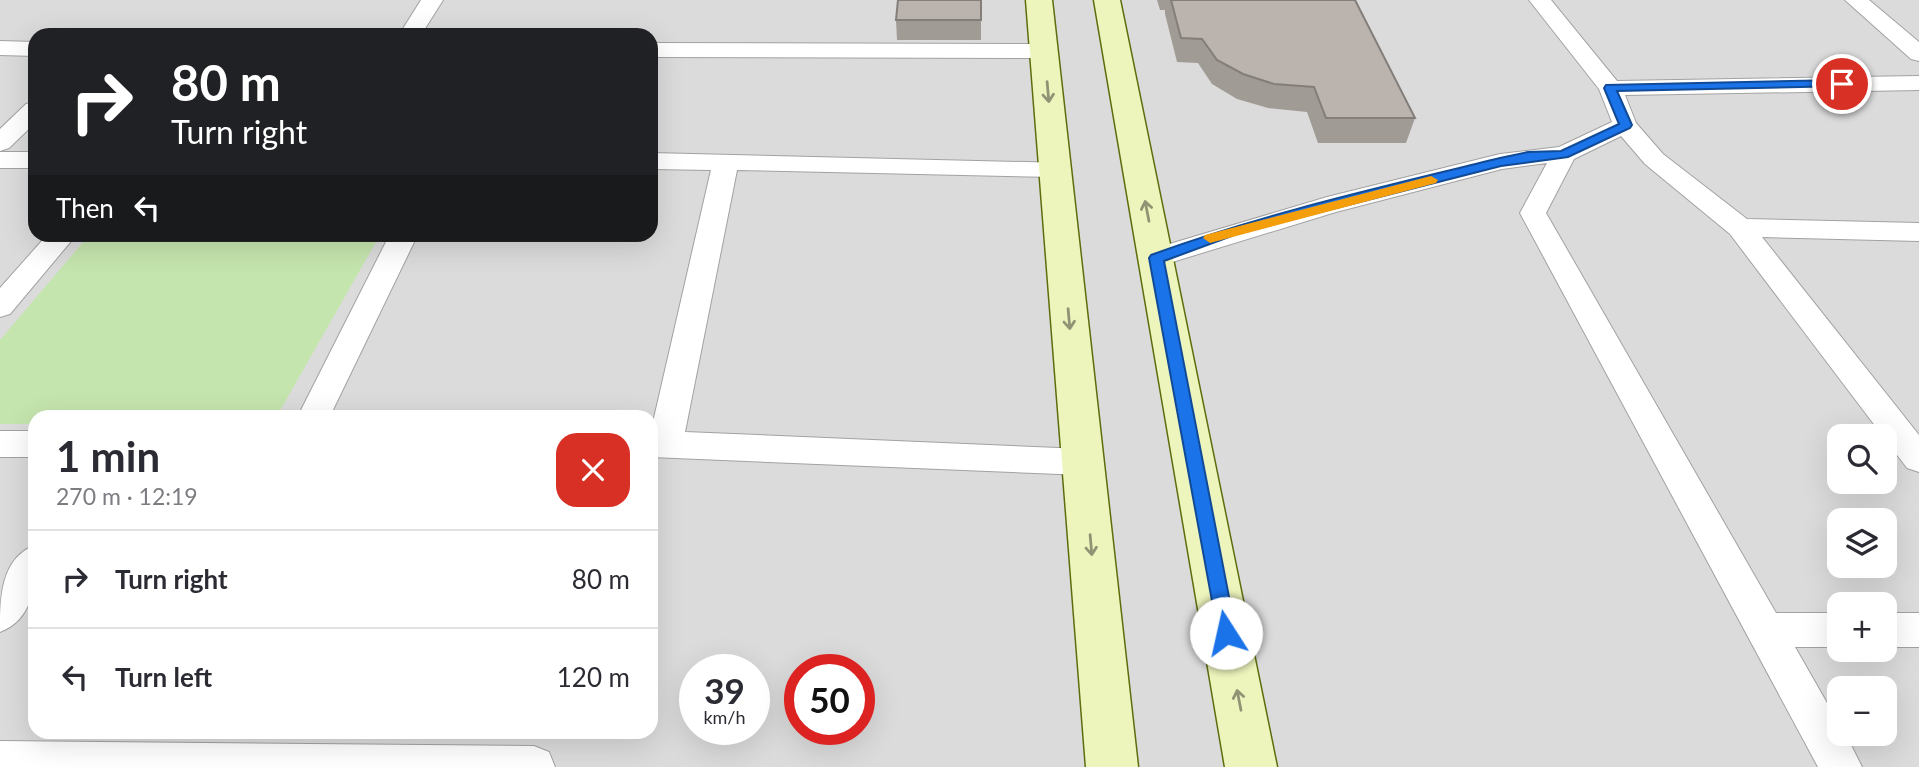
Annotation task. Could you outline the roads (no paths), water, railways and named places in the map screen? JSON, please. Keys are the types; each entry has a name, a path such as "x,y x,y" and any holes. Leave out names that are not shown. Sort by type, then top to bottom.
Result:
{"main road":[{"path":"1039,0 1112,767"},
{"path":"1107,0 1251,767"}],"street":[{"path":"414,28 432,0"},
{"path":"1540,0 1610,88 1625,125 1654,159 1740,228 1919,459"},
{"path":"1856,0 1919,54"},
{"path":"0,48 28,48"},
{"path":"658,50 1044,51"},
{"path":"1610,88 1919,82"},
{"path":"0,143 28,116"},
{"path":"1156,258 1232,230 1301,212 1500,162 1528,156 1564,154 1625,125"},
{"path":"1564,154 1533,213 1841,767"},
{"path":"0,160 28,160"},
{"path":"658,161 1055,169"},
{"path":"726,161 658,444 1083,462"},
{"path":"1740,228 1919,232"},
{"path":"0,307 57,242"},
{"path":"317,410 400,242"},
{"path":"0,444 28,444"},
{"path":"0,615 28,572"},
{"path":"1763,630 1827,630"},
{"path":"1897,630 1919,630"},
{"path":"0,761 534,767"}]}
